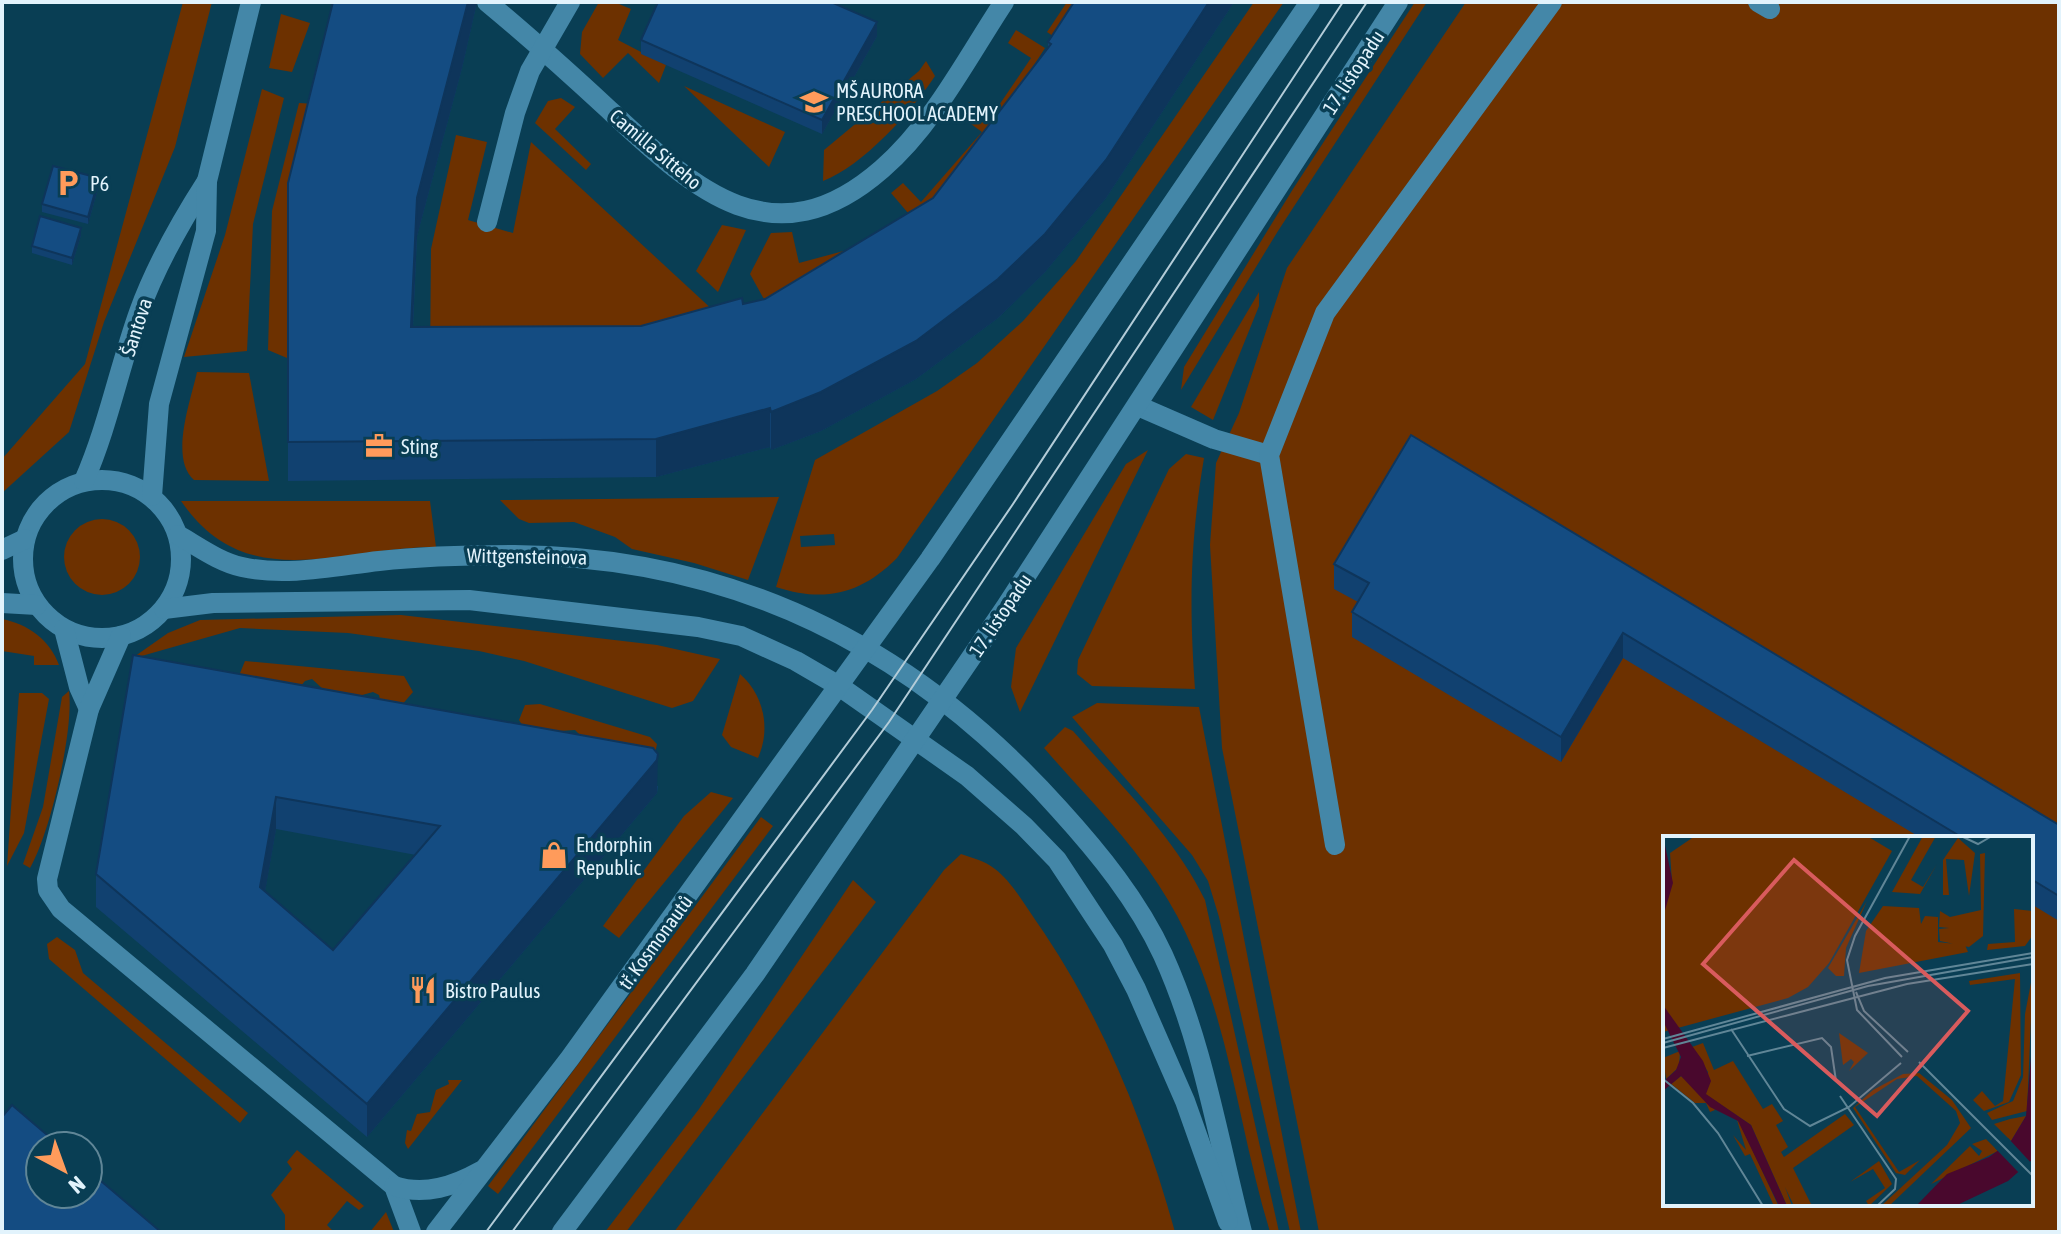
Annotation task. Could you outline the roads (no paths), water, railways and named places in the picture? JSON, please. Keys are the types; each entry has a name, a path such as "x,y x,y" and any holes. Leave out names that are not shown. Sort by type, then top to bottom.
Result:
{"street":[{"name":"Šantova","path":"152,496 159,404 206,231 207,181 251,2"},
{"name":"Camilla Sitteho","path":"487,2 541,47 659,156 699,187 749,210 787,213 830,201 859,187 884,167 939,100 1004,2"},
{"path":"487,222 515,113 541,47 570,2"},
{"path":"868,647 1310,2"},
{"name":"17. listopadu","path":"942,701 1138,406 1398,2"},
{"path":"1335,845 1269,455 1325,313 1552,2"},
{"name":"Šantova","path":"84,481 108,423 149,286 179,226 207,181"},
{"path":"1138,406 1200,434 1269,455"},
{"path":"152,496 119,480 84,481 46,501 33,519 25,539 22,567 37,605 64,629 92,638 121,636 144,626 164,609 213,603 423,599 557,608 698,627 741,636 796,661 839,686 990,794 1044,845 1090,908 1113,945 1165,1053 1232,1232"},
{"name":"Wittgensteinova","path":"152,496 168,514 178,535 180,574 164,609"},
{"name":"Wittgensteinova","path":"178,535 224,562 255,569 312,569 470,555 587,556 695,576 835,628 868,647 942,701"},
{"path":"2,550 25,539"},
{"path":"2,603 37,605"},
{"path":"64,629 79,687 89,709"},
{"path":"121,636 89,709 47,879 54,901 394,1186 403,1201 411,1232"},
{"name":"tř. Kosmonautů","path":"436,1232 487,1168 868,647"},
{"path":"562,1232 755,974 942,701 1033,779 1110,869 1161,952 1207,1080 1242,1232"},
{"path":"394,1186 411,1191 428,1190 463,1181 487,1168"}],"tram line":[{"path":"486,1232 872,710 1013,504 1343,2"},
{"path":"512,1232 889,722 1367,2"}],"place":[{"name":"MŠ AURORA PRESCHOOL ACADEMY","path":"814,102"},
{"name":"P6","path":"68,183"},
{"name":"Sting","path":"379,446"},
{"name":"Endorphin Republic","path":"554,855"},
{"name":"Bistro Paulus","path":"423,990"}]}
